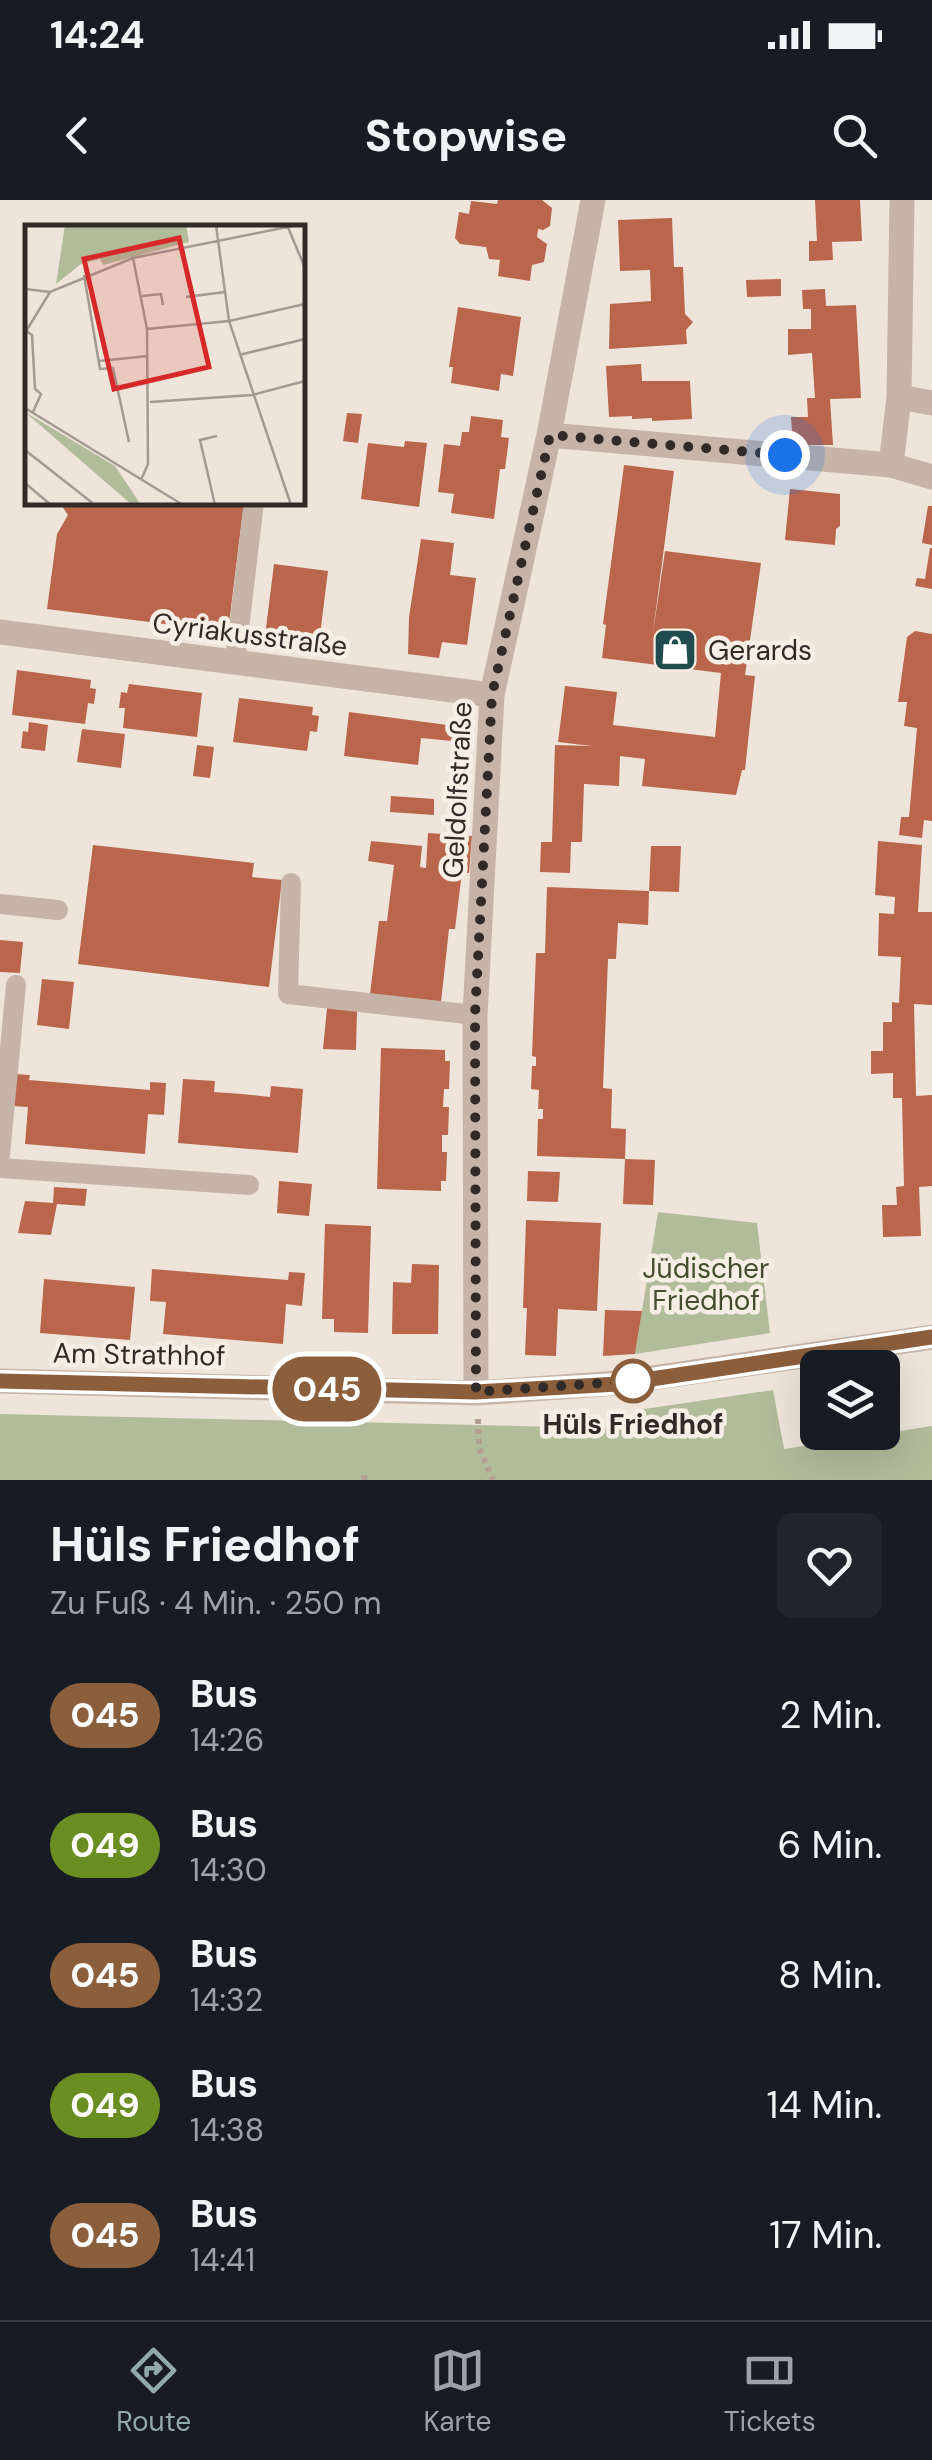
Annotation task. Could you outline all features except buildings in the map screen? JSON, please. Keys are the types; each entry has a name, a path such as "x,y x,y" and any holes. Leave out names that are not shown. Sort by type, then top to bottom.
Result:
{"street":[{"name":"Geldolfstraße","path":"476,1392 475,1015 492,695 550,435 593,200"},
{"path":"891,465 899,397 902,200"},
{"path":"899,397 932,404"},
{"path":"550,435 891,465 932,476"},
{"name":"Cyriakusstraße","path":"0,632 492,695"},
{"name":"Am Strathhof","path":"0,1381 476,1392 618,1384 932,1337"}],"lane":[{"path":"235,662 254,505"},
{"path":"291,883 288,994 475,1015"},
{"path":"0,904 58,910"},
{"path":"0,1155 16,986"},
{"path":"0,1168 249,1185"}],"path":[{"path":"476,1392 479,1448 493,1480"}],"green space":[{"name":"Jüdischer Friedhof","path":"658,1212 757,1223 770,1333 635,1354"},
{"path":"773,1390 784,1449 800,1447 800,1450 900,1450 900,1431 932,1426 932,1480 0,1480 0,1414 607,1428 608,1422 638,1422 638,1410"}],"bus line":[{"name":"045","path":"0,1381 476,1392 618,1384 932,1337"}],"place":[{"name":"Gerards","path":"675,650"},
{"name":"Hüls Friedhof","path":"633,1381"}],"route":[{"path":"633,1381 476,1392 475,1015 492,695 550,435 785,455"}]}
